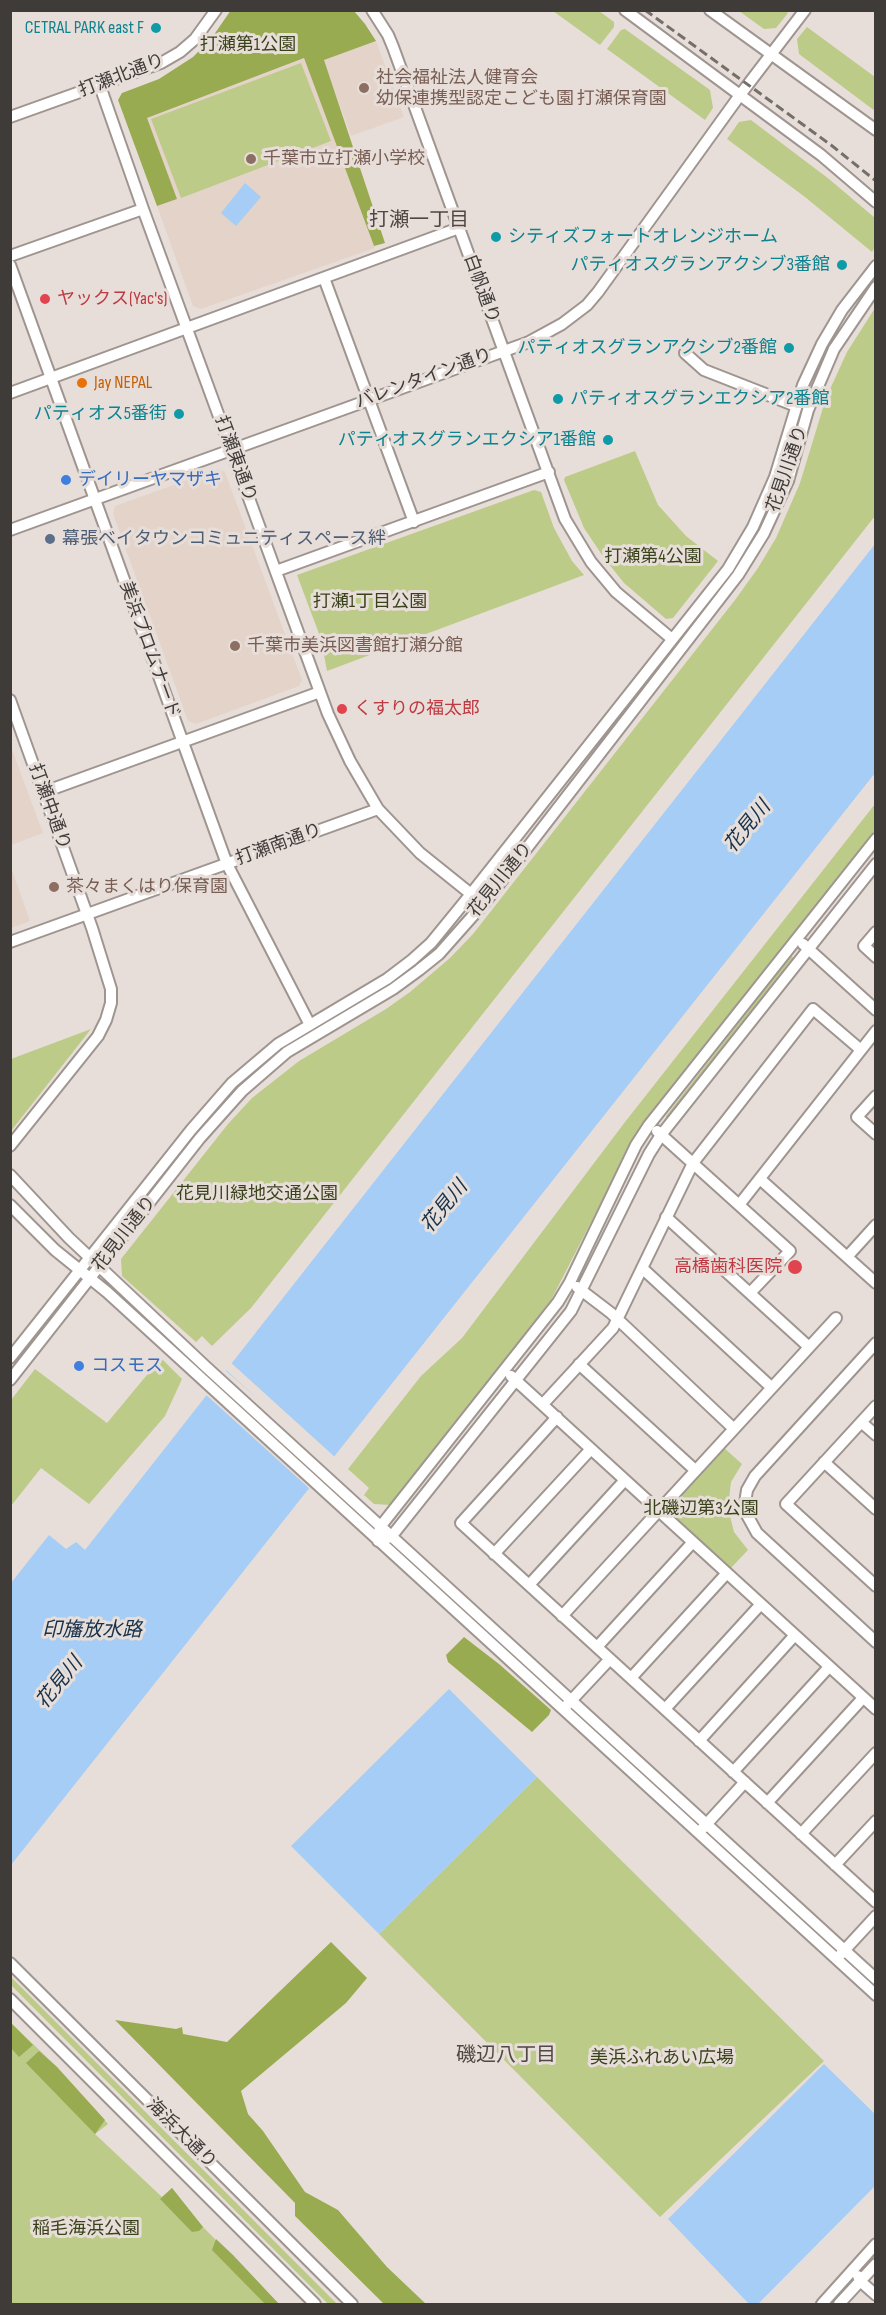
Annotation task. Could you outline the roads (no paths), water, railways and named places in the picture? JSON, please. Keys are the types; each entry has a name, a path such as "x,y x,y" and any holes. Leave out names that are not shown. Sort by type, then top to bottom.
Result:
{"street":[{"name":"打瀬北通り","path":"10,117 161,63 180,52 195,39 216,10"},
{"name":"白帆通り","path":"372,10 393,47 566,519 591,562 630,605 672,639"},
{"path":"625,10 821,155 876,202"},
{"path":"710,10 876,130"},
{"name":"バレンタイン通り","path":"10,530 547,334 587,305 598,292 740,94 805,10"},
{"name":"打瀬東通り","path":"100,86 320,692 350,760 378,809 420,853 471,894"},
{"path":"10,256 143,209"},
{"path":"10,393 459,228"},
{"name":"美浜プロムナード","path":"10,265 227,864 310,1025"},
{"name":"花見川通り","path":"10,1358 190,1130 232,1083 278,1044 387,980 431,943 471,894 728,568 753,527 775,477 803,385 822,344 842,310 876,266"},
{"path":"324,278 414,522"},
{"name":"花見川通り","path":"10,1380 200,1138 242,1091 287,1052 393,989 419,970 439,954 486,901 678,655 744,566 764,533 788,481 808,410 834,349 876,287"},
{"path":"685,353 704,370 796,405"},
{"path":"276,571 549,472"},
{"path":"44,792 320,692"},
{"name":"打瀬中通り","path":"10,700 87,914 111,989 111,1003 98,1036 10,1146"},
{"name":"打瀬南通り","path":"10,942 378,809"},
{"path":"378,1541 380,1527 558,1302 570,1282 636,1145 650,1125 796,937 876,839"},
{"path":"378,1541 391,1537 571,1311 649,1154 661,1135 876,864"},
{"path":"876,932 864,946 876,957"},
{"path":"796,937 876,1010"},
{"path":"543,1404 613,1328 693,1163 813,1009 861,1050"},
{"path":"740,1205 876,1031"},
{"path":"876,1096 857,1117 876,1134"},
{"path":"650,1125 790,1251 750,1293"},
{"path":"10,1175 69,1238 205,1366 341,1489 697,1833 876,1995"},
{"path":"760,1179 876,1283"},
{"path":"10,1205 55,1250 90,1278 378,1541 706,1824 876,1979"},
{"path":"666,1217 809,1347"},
{"path":"847,1257 876,1225"},
{"path":"642,1268 771,1387"},
{"path":"570,1282 617,1320 733,1428"},
{"path":"562,1616 836,1318"},
{"path":"876,1343 754,1476 747,1490 745,1503 747,1515 757,1533 876,1642"},
{"path":"579,1364 695,1470"},
{"path":"505,1370 876,1709"},
{"path":"876,1406 786,1504 876,1586"},
{"path":"556,1417 461,1523 835,1865 873,1896"},
{"path":"861,1422 876,1435"},
{"path":"494,1554 591,1449"},
{"path":"824,1462 876,1509"},
{"path":"529,1585 625,1480"},
{"path":"597,1647 693,1542"},
{"path":"631,1678 727,1573"},
{"path":"665,1709 761,1604"},
{"path":"699,1741 795,1635"},
{"path":"567,1705 610,1659"},
{"path":"733,1772 829,1667"},
{"path":"767,1803 863,1698"},
{"path":"801,1834 876,1753"},
{"path":"697,1833 745,1782"},
{"path":"835,1865 876,1821"},
{"path":"836,1959 876,1916"},
{"name":"海浜大通り","path":"13,1965 352,2304"},
{"name":"海浜大通り","path":"10,1999 315,2304"},
{"path":"822,2304 876,2244"},
{"path":"855,2268 873,2271"},
{"path":"855,2268 860,2281 876,2295"},
{"path":"839,2304 860,2281 873,2271"}],"water":[{"path":"245,183 261,197 236,226 221,213"},
{"name":"印旛放水路","path":"875,544 875,773 11,1865 11,1583 49,1535 66,1549 76,1542 85,1550"},
{"path":"449,1689 537,1777 379,1934 291,1846"},
{"path":"824,2064 875,2114 875,2186 758,2304 749,2304 668,2219"}],"railway":[{"path":"645,10 831,145 876,181"}],"place":[{"name":"CETRAL PARK east F","path":"156,28"},
{"name":"社会福祉法人健育会 幼保連携型認定こども園 打瀬保育園","path":"364,88"},
{"name":"千葉市立打瀬小学校","path":"251,159"},
{"name":"シティズフォートオレンジホーム","path":"496,237"},
{"name":"パティオスグランアクシブ3番館","path":"842,265"},
{"name":"ヤックス(Yac's)","path":"45,299"},
{"name":"パティオスグランアクシブ2番館","path":"789,348"},
{"name":"Jay NEPAL","path":"82,383"},
{"name":"パティオスグランエクシア2番館","path":"558,399"},
{"name":"パティオス5番街","path":"179,414"},
{"name":"パティオスグランエクシア1番館","path":"608,440"},
{"name":"デイリーヤマザキ","path":"66,480"},
{"name":"幕張ベイタウンコミュニティスペース絆","path":"50,539"},
{"name":"千葉市美浜図書館打瀬分館","path":"235,646"},
{"name":"くすりの福太郎","path":"342,709"},
{"name":"茶々まくはり保育園","path":"54,887"},
{"name":"高橋歯科医院","path":"795,1267"},
{"name":"コスモス","path":"79,1366"}],"district":[{"name":"打瀬一丁目","path":"419,221"},
{"name":"磯辺八丁目","path":"506,2056"}],"park label":[{"name":"打瀬第1公園","path":"248,45"},
{"name":"打瀬第4公園","path":"653,557"},
{"name":"打瀬1丁目公園","path":"370,602"},
{"name":"花見川緑地交通公園","path":"257,1194"},
{"name":"北磯辺第3公園","path":"701,1509"},
{"name":"美浜ふれあい広場","path":"662,2058"},
{"name":"稲毛海浜公園","path":"86,2229"}],"water label":[{"name":"花見川","path":"748,827"},
{"name":"花見川","path":"445,1207"},
{"name":"花見川","path":"60,1683"}]}
